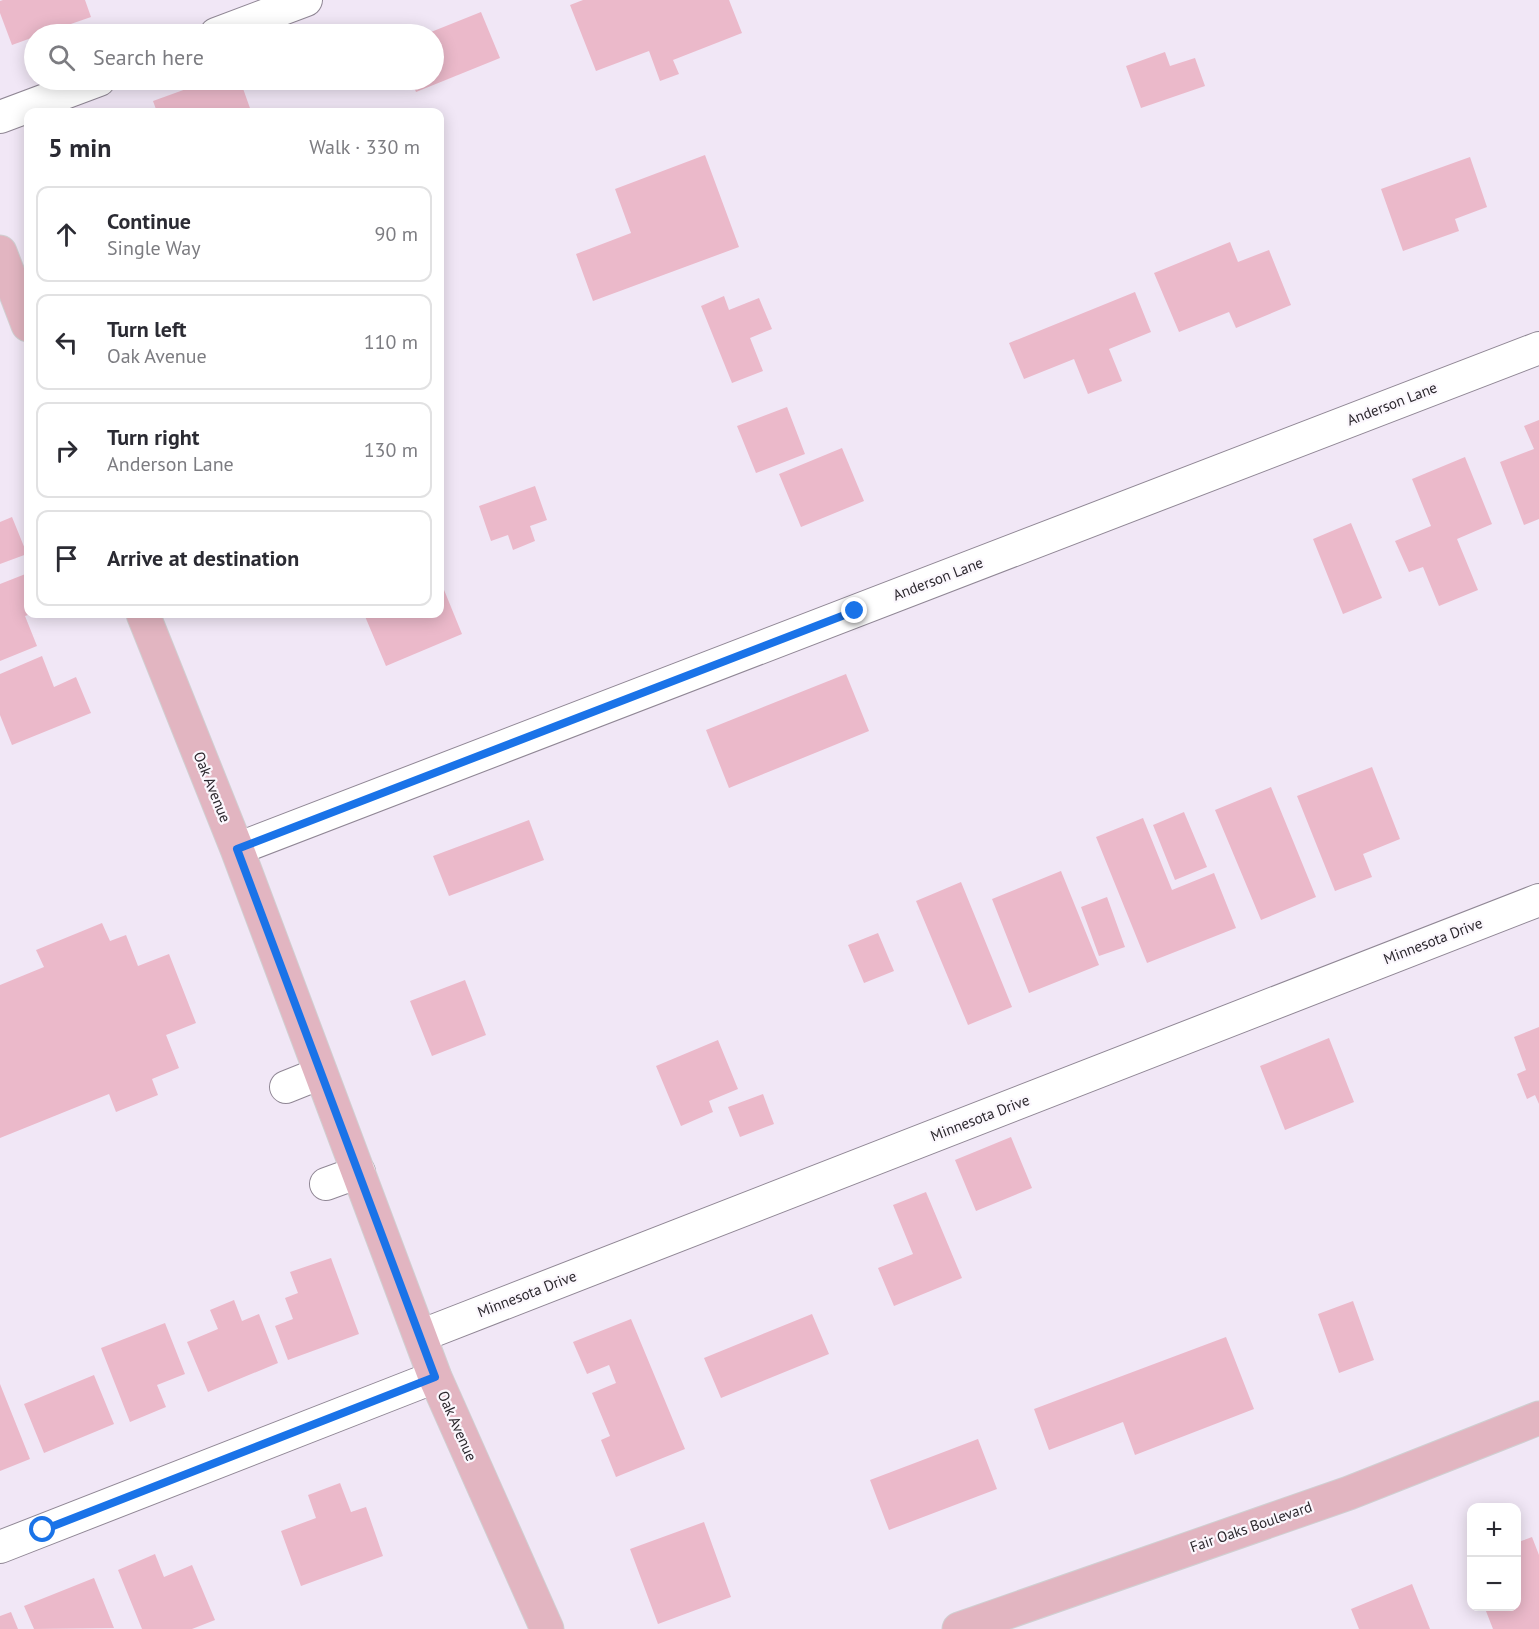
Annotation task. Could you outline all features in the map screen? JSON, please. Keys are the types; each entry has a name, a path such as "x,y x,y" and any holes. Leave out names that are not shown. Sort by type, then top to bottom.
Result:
{"main road":[{"path":"0,252 24,315"},
{"name":"Oak Avenue","path":"145,618 237,849 435,1377 547,1629"},
{"name":"Fair Oaks Boulevard","path":"959,1629 1349,1493 1539,1418"}],"street":[{"path":"242,24 306,0"},
{"path":"24,108 72,90"},
{"path":"0,117 24,108"},
{"name":"Anderson Lane","path":"237,849 1539,348"},
{"name":"Minnesota Drive","path":"420,1336 1539,900"},
{"path":"286,1087 321,1073"},
{"path":"326,1184 358,1172"},
{"path":"0,1547 435,1377"}],"building":[{"path":"85,0 91,17 71,24 24,24 24,41 12,45 0,13 0,1"},
{"path":"583,0 729,0 742,33 673,60 679,74 660,81 649,51 596,71 570,5"},
{"path":"481,12 500,58 444,81 444,27"},
{"path":"1165,52 1170,66 1195,58 1205,86 1141,108 1126,66"},
{"path":"183,90 244,90 250,108 156,108 153,101"},
{"path":"705,155 739,247 593,301 576,254 631,233 615,189"},
{"path":"1470,157 1487,207 1455,219 1459,231 1403,251 1381,189"},
{"path":"1230,242 1238,262 1269,250 1291,305 1236,328 1229,312 1179,332 1154,273"},
{"path":"1135,292 1151,332 1109,349 1122,381 1088,394 1074,359 1024,379 1009,343"},
{"path":"724,296 729,310 759,298 772,329 750,338 763,371 732,383 701,306"},
{"path":"787,407 805,454 756,473 737,426"},
{"path":"1539,420 1539,519 1524,525 1500,462 1534,449 1524,426"},
{"path":"842,448 864,501 801,527 779,474"},
{"path":"1465,457 1492,524 1457,539 1478,590 1439,606 1423,567 1409,572 1395,541 1431,526 1412,479"},
{"path":"535,486 547,520 530,526 535,541 513,550 508,535 491,541 479,506"},
{"path":"12,517 24,547 24,555 0,564 0,522"},
{"path":"1351,523 1382,598 1343,614 1313,539"},
{"path":"24,575 24,618 37,646 0,661 0,584"},
{"path":"444,590 462,634 386,666 366,618 444,618"},
{"path":"42,656 54,687 76,677 91,713 12,745 0,715 0,674"},
{"path":"846,674 869,731 729,788 706,730"},
{"path":"1372,767 1400,839 1363,854 1372,877 1335,891 1297,796"},
{"path":"1271,787 1316,897 1261,920 1215,810"},
{"path":"1184,812 1207,867 1175,880 1153,825"},
{"path":"1143,818 1172,890 1214,873 1236,928 1147,963 1096,837"},
{"path":"529,820 544,860 449,896 433,856"},
{"path":"1061,871 1099,965 1029,993 992,899"},
{"path":"961,882 1012,1007 968,1025 916,901"},
{"path":"1107,897 1125,947 1099,956 1081,907"},
{"path":"102,923 110,941 126,935 138,966 169,954 196,1023 166,1035 179,1068 152,1079 158,1095 116,1112 109,1094 0,1138 0,985 44,967 36,950"},
{"path":"878,933 894,971 864,983 848,945"},
{"path":"465,980 486,1035 432,1056 410,1001"},
{"path":"1539,1027 1539,1104 1535,1095 1527,1099 1517,1074 1526,1070 1514,1037"},
{"path":"1329,1038 1354,1102 1285,1130 1260,1066"},
{"path":"718,1040 738,1089 709,1101 713,1112 681,1126 656,1066"},
{"path":"763,1094 774,1124 740,1137 728,1107"},
{"path":"1011,1137 1032,1188 976,1211 955,1160"},
{"path":"926,1192 962,1278 894,1306 878,1268 913,1254 893,1205"},
{"path":"331,1258 359,1334 288,1360 275,1326 293,1319 285,1298 298,1293 290,1272"},
{"path":"234,1300 242,1321 259,1314 278,1363 208,1392 187,1342 218,1329 210,1310"},
{"path":"1353,1301 1374,1360 1339,1373 1318,1314"},
{"path":"812,1314 829,1354 721,1398 704,1358"},
{"path":"631,1319 685,1449 616,1477 601,1440 610,1436 592,1393 616,1383 609,1365 587,1374 573,1342"},
{"path":"165,1323 185,1374 157,1385 166,1407 130,1422 101,1348"},
{"path":"1226,1337 1254,1409 1135,1455 1123,1422 1049,1450 1034,1409"},
{"path":"94,1375 114,1424 44,1453 24,1404"},
{"path":"0,1384 30,1459 0,1471"},
{"path":"978,1439 997,1489 889,1530 870,1480"},
{"path":"340,1483 351,1512 366,1507 383,1556 301,1586 281,1531 316,1518 308,1495"},
{"path":"704,1522 731,1597 658,1624 630,1549"},
{"path":"1532,1537 1539,1555 1539,1629 1493,1629 1486,1611 1521,1611 1521,1541"},
{"path":"155,1554 164,1577 192,1565 215,1620 192,1629 142,1629 118,1570"},
{"path":"94,1578 114,1628 34,1629 24,1606"},
{"path":"1412,1584 1430,1629 1359,1629 1351,1609"},
{"path":"11,1612 18,1629 0,1629 0,1616"}],"route":[{"path":"43,1530 435,1377 237,849 855,611"}]}
